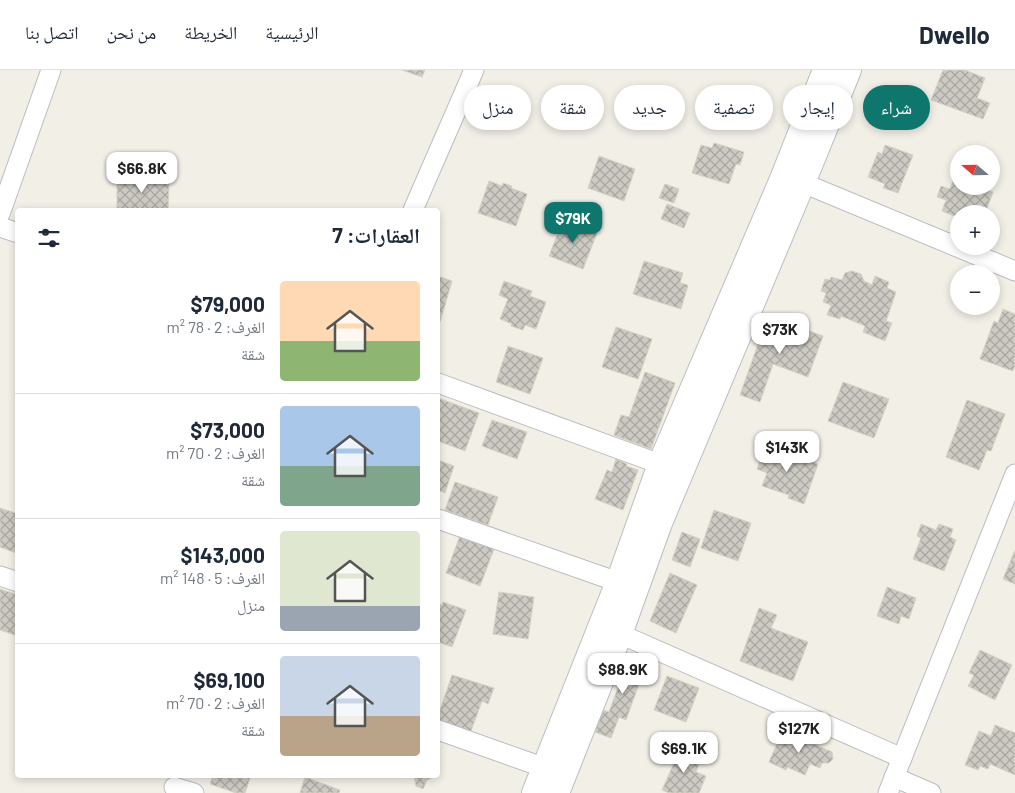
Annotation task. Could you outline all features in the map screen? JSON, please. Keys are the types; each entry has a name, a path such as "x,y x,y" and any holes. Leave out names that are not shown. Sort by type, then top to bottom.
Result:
{"street":[{"path":"0,214 51,70"},
{"path":"414,208 474,70"},
{"path":"534,793 660,523 792,181 826,70"},
{"path":"557,793 609,631 618,582 660,464 792,181 849,70"},
{"path":"792,181 1015,271"},
{"path":"0,227 15,233"},
{"path":"440,384 660,464"},
{"path":"931,793 891,785 1015,474"},
{"path":"440,520 618,582"},
{"path":"0,576 15,581"},
{"path":"609,631 902,758"},
{"path":"440,731 545,768"},
{"path":"174,785 194,793"}],"building":[{"path":"402,70 425,70 422,77"},
{"path":"943,70 965,70 985,78 977,98 990,103 983,119 931,100"},
{"path":"714,143 744,152 740,165 736,164 729,184 692,173 701,145 712,148"},
{"path":"885,145 913,155 898,193 883,188 885,184 868,177 878,152 882,154"},
{"path":"599,156 635,169 624,201 588,188"},
{"path":"133,173 151,173 151,183 169,184 168,208 117,208 117,181 133,181"},
{"path":"489,181 502,186 503,183 512,186 511,188 527,194 516,226 478,213"},
{"path":"665,184 679,189 674,203 659,198"},
{"path":"941,186 950,189 950,195 992,195 988,205 950,205 950,214 942,211 946,200 937,197"},
{"path":"667,204 690,213 684,228 661,219"},
{"path":"563,220 597,233 583,269 549,256"},
{"path":"644,261 683,273 680,283 688,285 681,309 633,294"},
{"path":"852,271 861,274 864,281 872,285 875,276 889,282 887,288 896,292 886,321 892,323 885,341 863,332 865,326 841,316 840,319 827,315 831,305 823,302 826,293 821,291 825,279 830,280 831,277 842,280 845,273"},
{"path":"440,277 452,281 440,322"},
{"path":"504,281 532,291 530,296 546,302 536,329 525,325 523,330 511,326 512,324 500,319 508,299 499,295"},
{"path":"1003,309 1015,314 1015,365 1013,371 980,359 994,321 998,323"},
{"path":"768,316 823,336 808,377 773,364 760,402 740,395"},
{"path":"616,327 652,339 638,379 602,367"},
{"path":"508,346 543,358 530,394 496,382"},
{"path":"645,372 675,383 651,449 614,435 621,415 629,417"},
{"path":"843,382 889,399 874,438 828,421"},
{"path":"440,399 479,413 465,451 440,442"},
{"path":"967,400 1005,414 991,451 987,450 979,470 946,457"},
{"path":"492,420 527,432 517,459 482,446"},
{"path":"766,445 818,464 804,504 788,498 789,495 762,486 767,473 757,469"},
{"path":"616,459 627,464 626,466 638,470 623,510 595,499 607,470 612,472"},
{"path":"440,461 454,466 445,493 440,491"},
{"path":"455,482 498,497 488,525 445,510"},
{"path":"0,508 15,513 15,553 0,547"},
{"path":"714,510 751,523 738,561 701,548"},
{"path":"921,524 936,530 939,524 953,529 950,537 956,540 944,571 913,559 921,538 917,536"},
{"path":"682,532 700,539 690,567 672,560"},
{"path":"460,536 494,549 480,586 446,573"},
{"path":"1015,550 1015,584 1003,579"},
{"path":"670,573 697,585 676,633 650,621"},
{"path":"887,587 916,598 909,619 901,616 899,624 877,616"},
{"path":"0,589 15,594 15,635 0,630"},
{"path":"499,592 534,597 528,639 493,634"},
{"path":"443,602 466,610 452,647 440,643 440,604 442,605"},
{"path":"759,608 777,615 771,628 808,642 793,681 740,661"},
{"path":"980,650 1012,665 995,700 968,686 974,675 969,673"},
{"path":"631,653 648,659 626,720 619,717 611,738 595,732 603,710 609,712 626,666 621,664 624,655 630,657"},
{"path":"452,675 494,688 488,704 482,701 468,739 440,729 440,710"},
{"path":"667,676 699,688 686,722 654,710"},
{"path":"995,725 1015,733 1015,775 990,764 988,769 980,766 978,770 965,765 979,731 991,736"},
{"path":"783,730 832,752 833,759 829,763 822,763 820,768 810,764 805,775 787,767 786,770 769,762"},
{"path":"673,747 701,759 696,772 706,776 699,793 669,793 662,790 674,763 668,760"},
{"path":"212,778 250,778 245,793 236,793 210,784"},
{"path":"305,778 340,790 339,793 300,793"},
{"path":"414,778 432,778 427,780 423,789 416,786"}]}
